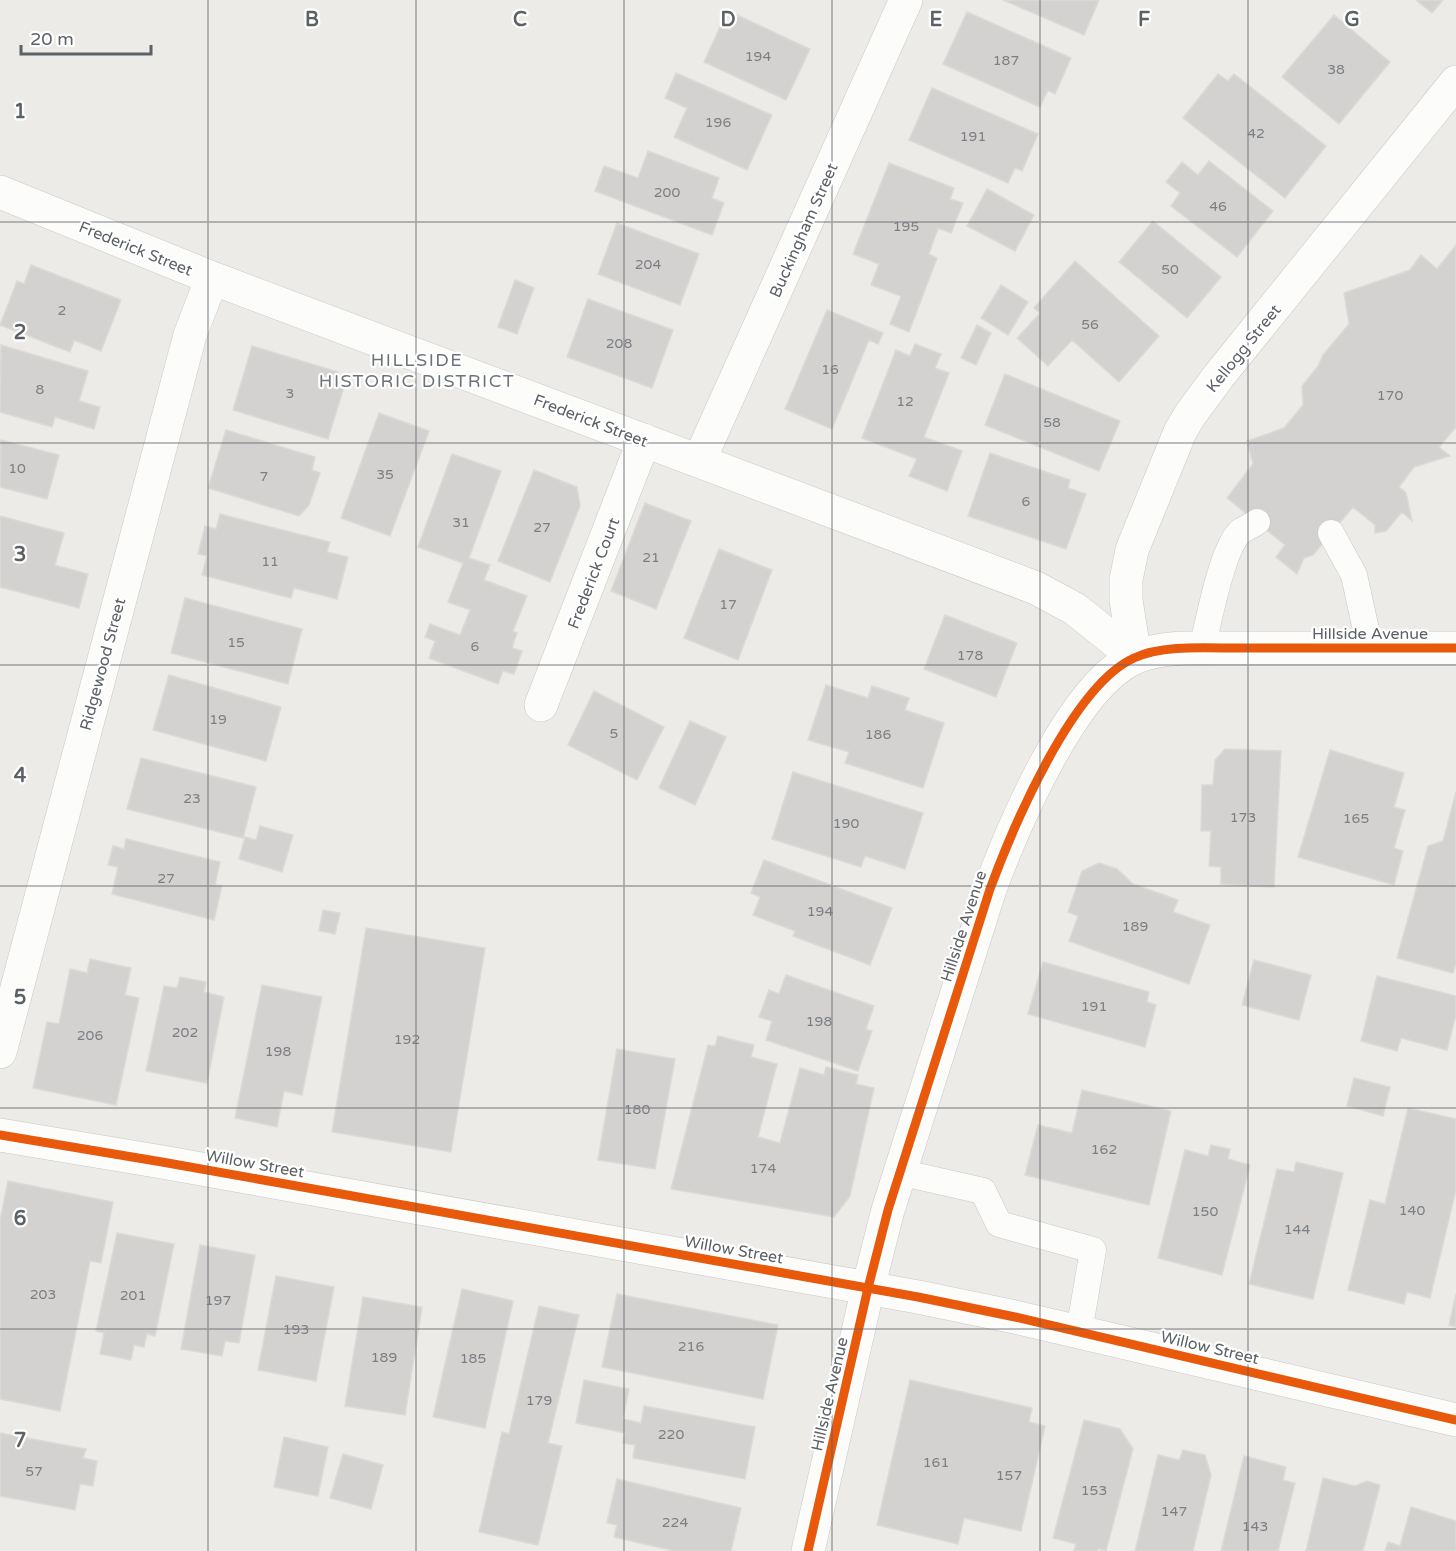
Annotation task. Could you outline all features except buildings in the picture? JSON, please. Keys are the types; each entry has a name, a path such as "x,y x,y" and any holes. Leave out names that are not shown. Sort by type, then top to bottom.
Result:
{"street":[{"name":"Buckingham Street","path":"699,461 906,0"},
{"name":"Kellogg Street","path":"1135,657 1126,600 1128,564 1180,432 1218,377 1456,82"},
{"name":"Frederick Street","path":"0,192 212,278 1036,588 1075,609 1135,657"},
{"name":"Ridgewood Street","path":"0,1052 190,335 212,278"},
{"name":"Frederick Court","path":"541,705 644,440"},
{"name":"Hillside Avenue","path":"808,1551 868,1288 899,1172 990,889 1016,823 1049,759 1082,707 1107,676 1135,657 1151,652 1202,649 1456,648"},
{"name":"Willow Street","path":"0,1136 174,1164 868,1288 1015,1317 1456,1420"}],"lane":[{"path":"1202,649 1214,596 1227,556 1239,534 1257,522"},
{"path":"1331,533 1354,575 1370,648"},
{"path":"899,1172 983,1191 999,1224 1093,1250 1079,1332"}],"cycle path":[{"path":"808,1551 888,1210 990,889 1029,796 1067,727 1089,697 1111,673 1134,658 1161,650 1456,648"},
{"path":"0,1135 918,1297 1015,1317 1456,1420"}],"district":[{"name":"HILLSIDE HISTORIC DISTRICT","path":"417,370"}]}
